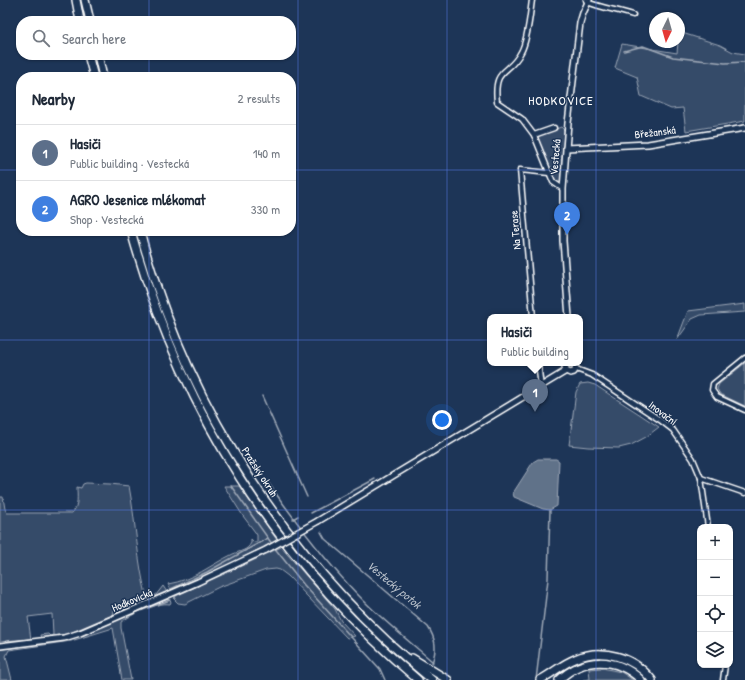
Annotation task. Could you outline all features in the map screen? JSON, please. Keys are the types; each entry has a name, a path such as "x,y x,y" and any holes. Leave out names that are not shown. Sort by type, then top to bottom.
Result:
{"highway":[{"path":"76,0 79,16"},
{"path":"85,0 89,16"},
{"path":"89,60 93,72"},
{"path":"99,60 101,72"},
{"name":"Pražský okruh","path":"133,236 151,297 183,376 215,439 234,470 272,526 312,576 360,628 418,680"},
{"name":"Pražský okruh","path":"142,236 161,300 191,372 223,434 242,466 270,507 310,559 345,599 389,643 432,680"},
{"path":"389,643 448,680"},
{"path":"541,680 573,660 588,655 599,654 611,655 628,660 638,666 652,680"},
{"path":"559,680 570,671 580,666 599,662 621,667 631,672 640,680"}],"street":[{"path":"532,0 522,51 514,64 499,76 496,85 497,102 522,119 534,135 554,182 563,189"},
{"path":"587,1 633,15"},
{"name":"Vestecká","path":"569,314 562,241 563,189 580,23 587,1"},
{"name":"Vestecká","path":"534,135 554,128"},
{"name":"Břežanská","path":"566,148 648,144 745,128"},
{"name":"Na Terase","path":"533,314 520,170 549,173"},
{"path":"745,358 713,384 712,390 717,397 745,410"},
{"path":"538,366 541,387 566,371"},
{"path":"566,366 566,371"},
{"path":"566,371 572,373 576,369"},
{"name":"Inovační","path":"576,369 592,375 673,430 693,459 700,478 708,524"},
{"name":"Hodkovická","path":"0,646 64,638 80,633 198,582 266,550 318,521 541,387"},
{"path":"700,478 745,494"},
{"path":"723,680 725,668"}],"shaded area":[{"path":"685,34 720,45 733,52 745,54 745,121 686,131 683,108 671,109 641,96 637,77 615,68 622,44 677,53 677,48 685,48"},
{"path":"561,127 564,130 561,180 557,182 554,180 537,138"},
{"path":"745,304 745,312 701,315 692,319 677,340 688,311"},
{"path":"745,363 745,406 720,394 717,389 719,384"},
{"path":"588,383 595,385 659,427 646,437 631,445 619,448 569,445 576,392 580,384"},
{"path":"538,459 556,459 559,461 557,506 550,510 543,509 514,497 513,493 533,462"},
{"path":"83,484 129,486 141,571 147,598 156,595 163,586 167,592 118,615 116,610 113,610 114,616 65,636 41,639 40,635 53,635 52,614 28,617 31,640 0,643 0,497 3,497 7,513 72,513 77,504 77,487 81,488"},
{"path":"224,486 239,486 277,540 232,563 171,590 168,584 194,576 245,549 251,543 251,539 254,542 257,542 257,535"},
{"path":"281,547 335,609 341,621 355,636 347,638 288,576 276,569 266,570 219,587 185,604 178,603 174,599 176,596"},
{"path":"168,599 171,602 170,604 151,607 138,612 121,622 131,680 122,680 113,628 71,641 9,650 6,656 12,680 0,680 0,648 61,640"},
{"path":"602,668 621,672 633,680 583,680 590,679 589,669"}],"waterway":[{"path":"624,51 643,46 673,57 725,63 745,62"},
{"name":"Vestecký potok","path":"262,396 307,497"},
{"path":"311,513 375,479"},
{"path":"269,484 291,515 338,573 380,617 433,662"},
{"path":"231,486 277,551 304,585 380,669 385,680"},
{"path":"536,680 548,579 550,510"},
{"path":"293,519 298,516"},
{"name":"Vestecký potok","path":"321,532 325,539 428,627 435,644 435,653 432,663"},
{"path":"171,589 207,572 268,538"},
{"path":"117,613 166,592"},
{"path":"129,615 170,600"},
{"path":"41,638 68,634 113,615"},
{"path":"65,640 79,636 112,622"},
{"path":"6,641 31,639"},
{"path":"0,649 62,641"}],"place":[{"name":"AGRO Jesenice mlékomat","path":"567,235"},
{"name":"Hasiči","path":"535,412"}],"district":[{"name":"HODKOVICE","path":"561,100"}]}
